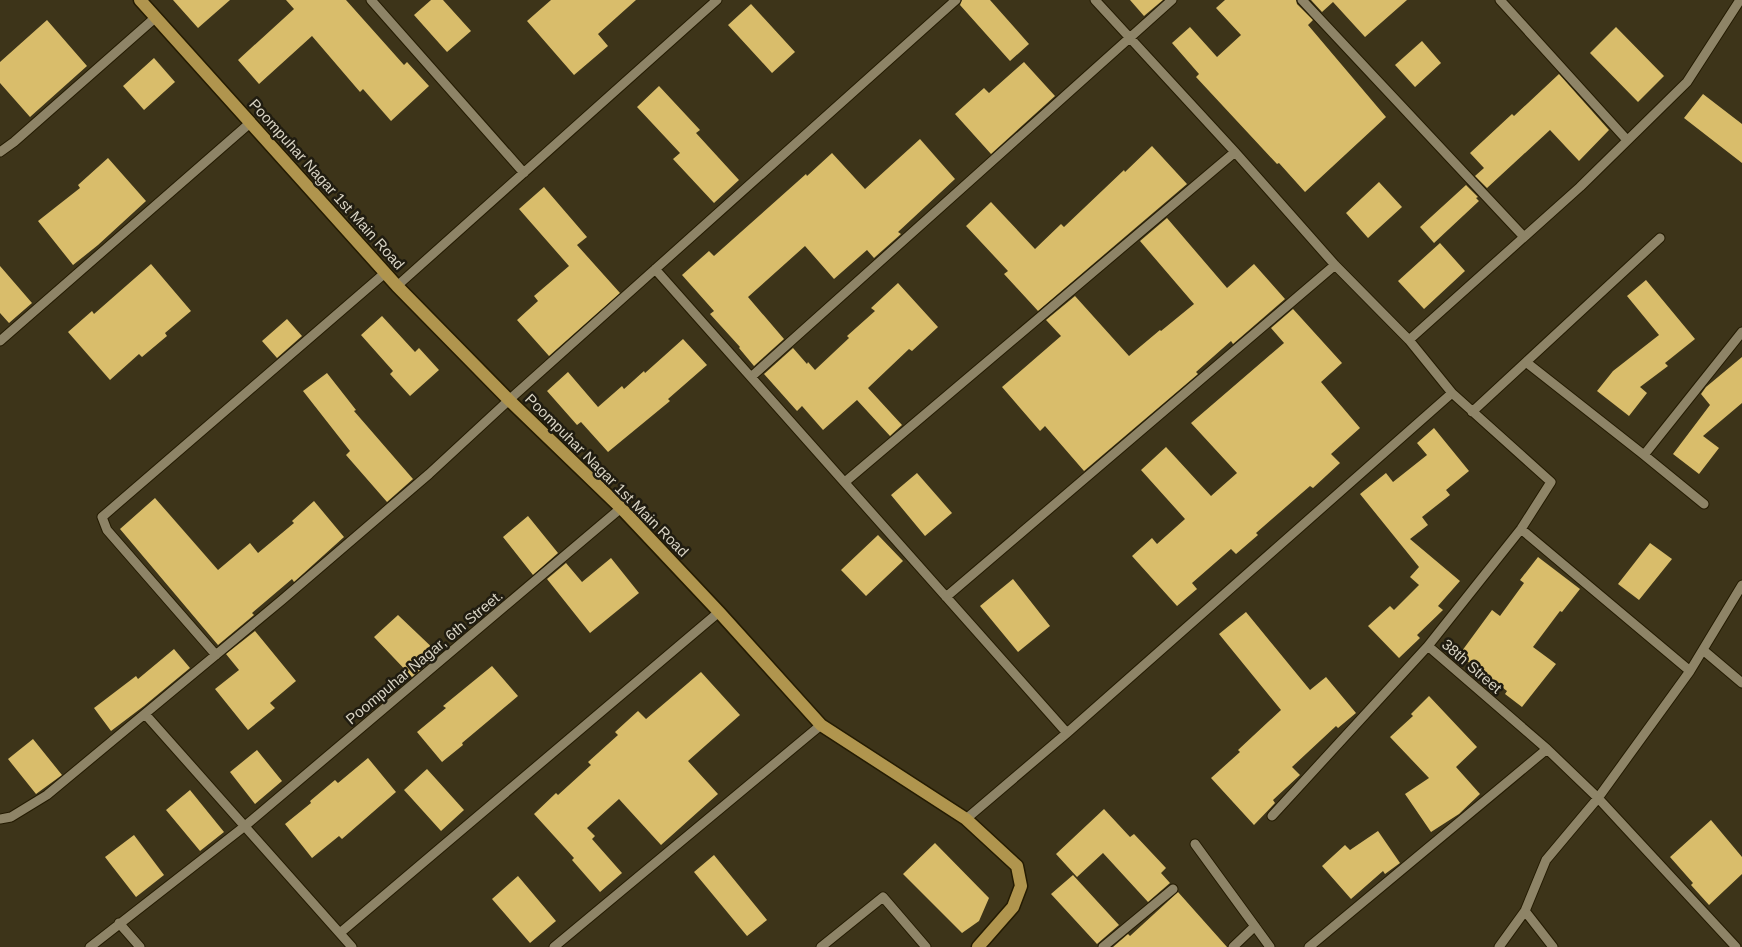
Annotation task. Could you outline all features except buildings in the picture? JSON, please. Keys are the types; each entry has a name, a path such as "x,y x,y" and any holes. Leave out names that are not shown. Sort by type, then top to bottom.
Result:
{"main road":[{"name":"Poompuhar Nagar 1st Main Road","path":"140,0 397,286 509,400 621,508 719,612 821,725 966,819 1017,866 1021,886 1012,907 978,947"}],"street":[{"path":"397,286 717,0"},
{"path":"0,819 11,817 47,795 216,655 429,474 509,400 956,0"},
{"name":"38th Street","path":"1095,0 1235,152 1334,265 1410,340 1452,393 1551,482 1521,529 1428,646 1547,749 1598,798 1736,947"},
{"path":"751,376 1172,0"},
{"path":"1302,0 1524,237"},
{"path":"1500,0 1627,140"},
{"path":"1410,340 1580,187 1687,82 1740,0"},
{"path":"375,1 524,173"},
{"path":"0,152 14,142 156,17"},
{"path":"0,341 250,122"},
{"path":"845,482 1235,152"},
{"path":"1472,412 1660,238"},
{"path":"946,597 1334,265"},
{"path":"655,269 1067,733"},
{"path":"216,655 107,530 102,517 385,273"},
{"path":"1644,455 1742,332"},
{"path":"1526,362 1704,504"},
{"path":"966,819 1067,733 1452,393"},
{"name":"Poompuhar Nagar, 6th Street.","path":"90,947 245,826 621,508"},
{"path":"1521,529 1690,671"},
{"path":"1500,947 1525,912 1546,860 1598,798 1690,671 1742,585"},
{"path":"340,933 719,612"},
{"path":"1272,816 1428,646"},
{"path":"1703,650 1742,683"},
{"path":"145,714 352,947"},
{"path":"557,946 821,725"},
{"path":"1309,947 1547,749"},
{"path":"1195,844 1270,947"},
{"path":"1103,947 1173,889"},
{"path":"821,947 883,897 926,947"},
{"path":"1525,912 1553,947"},
{"path":"119,923 140,947"},
{"path":"1233,947 1255,926"}]}
